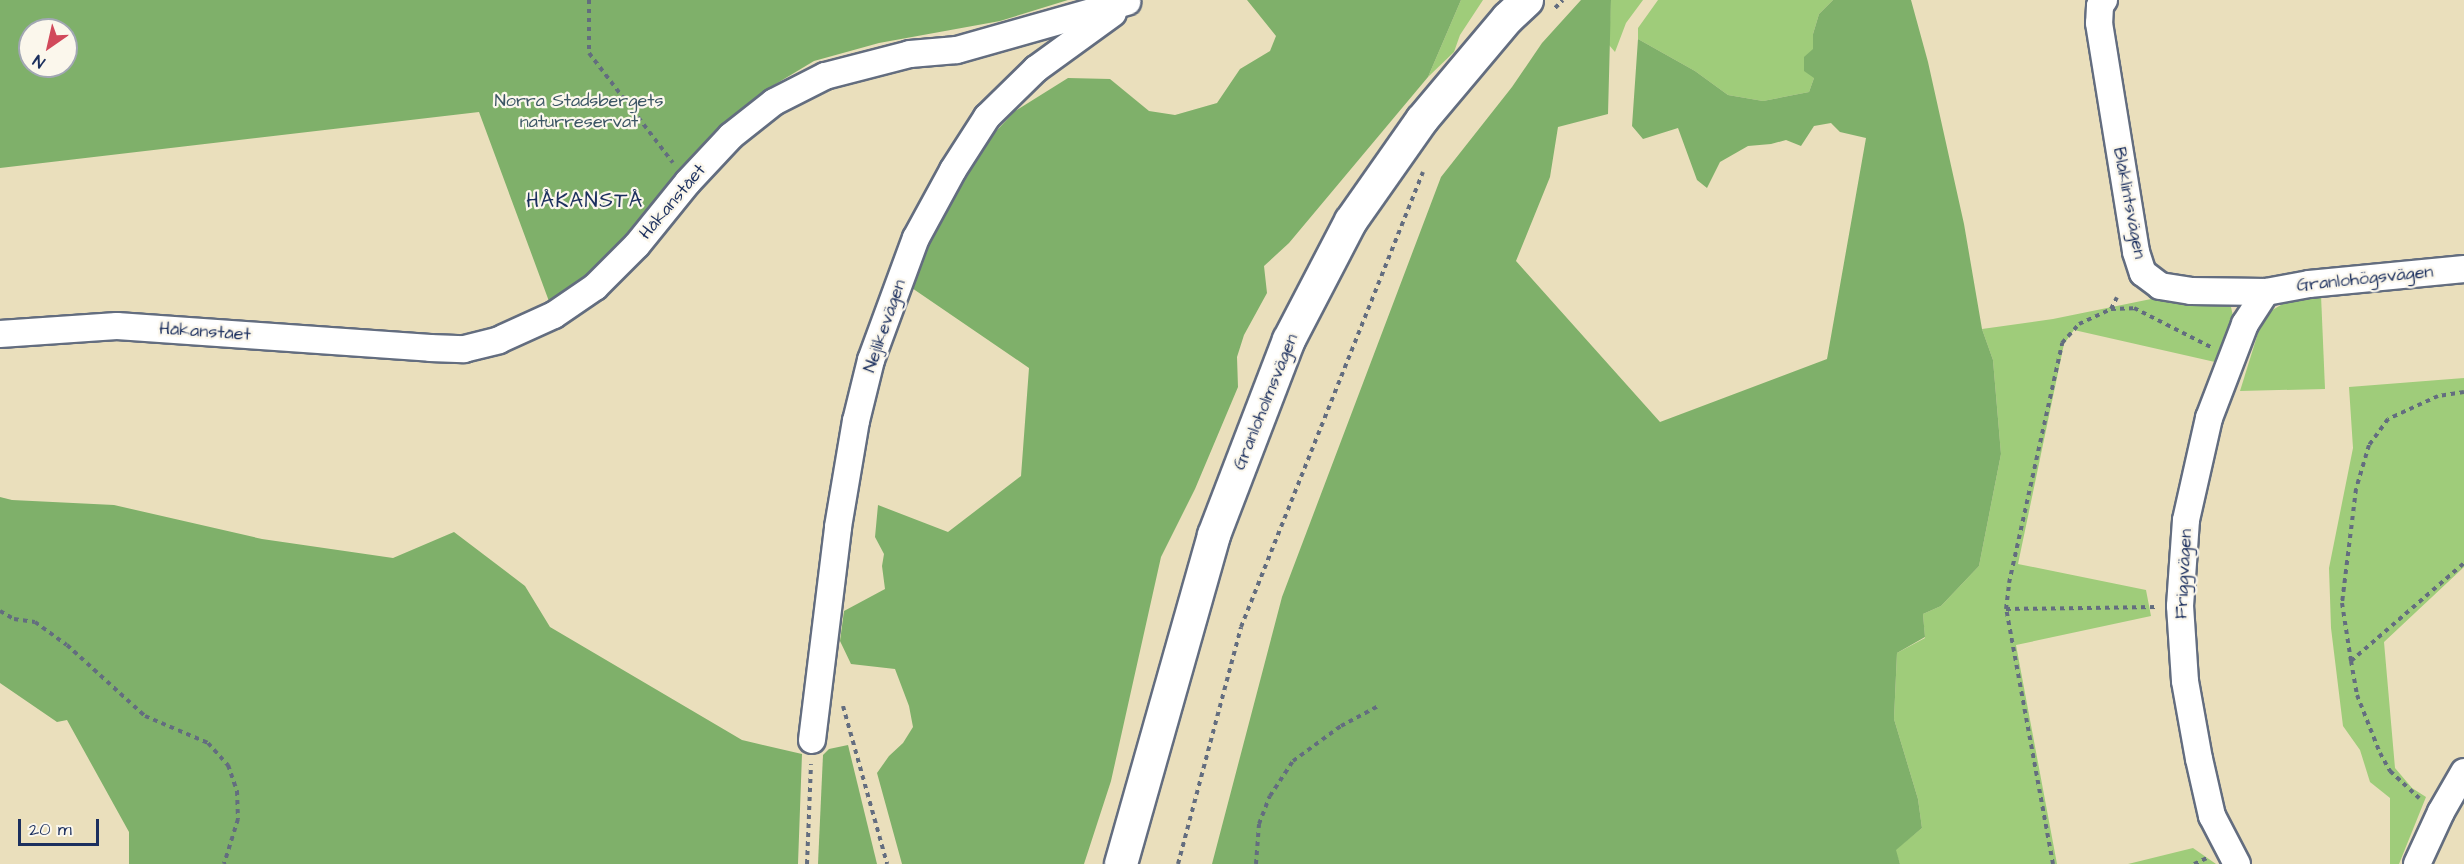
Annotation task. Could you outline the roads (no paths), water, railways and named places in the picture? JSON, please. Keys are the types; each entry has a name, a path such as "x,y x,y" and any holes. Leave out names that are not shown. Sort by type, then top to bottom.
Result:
{"street":[{"name":"Håkanstået","path":"0,334 117,326 464,349 499,340 554,315 595,287 637,245 688,182 731,136 774,102 825,76 910,54 957,50 1130,1"},
{"name":"Nejlikevägen","path":"812,740 838,527 856,421 871,360 916,238 952,170 987,117 1035,69 1130,1"},
{"name":"Blåklintsvägen","path":"2102,3 2099,23 2111,104 2136,252 2143,273 2160,286 2170,288 2191,291 2266,291"},
{"name":"Granloholmsvägen","path":"1120,864 1214,535 1289,340 1351,221 1422,120 1501,26 1537,8"},
{"name":"Granlohögsvägen","path":"2266,291 2309,284 2464,268"},
{"name":"Friggvägen","path":"2237,864 2212,816 2199,759 2185,681 2180,606 2186,520 2209,418 2230,357 2245,324 2266,291"},
{"path":"2417,864 2441,812 2464,772"}],"district":[{"name":"HÅKANSTÅ","path":"585,201"}],"park label":[{"name":"Norra Stadsbergets naturreservat","path":"579,112"}]}
